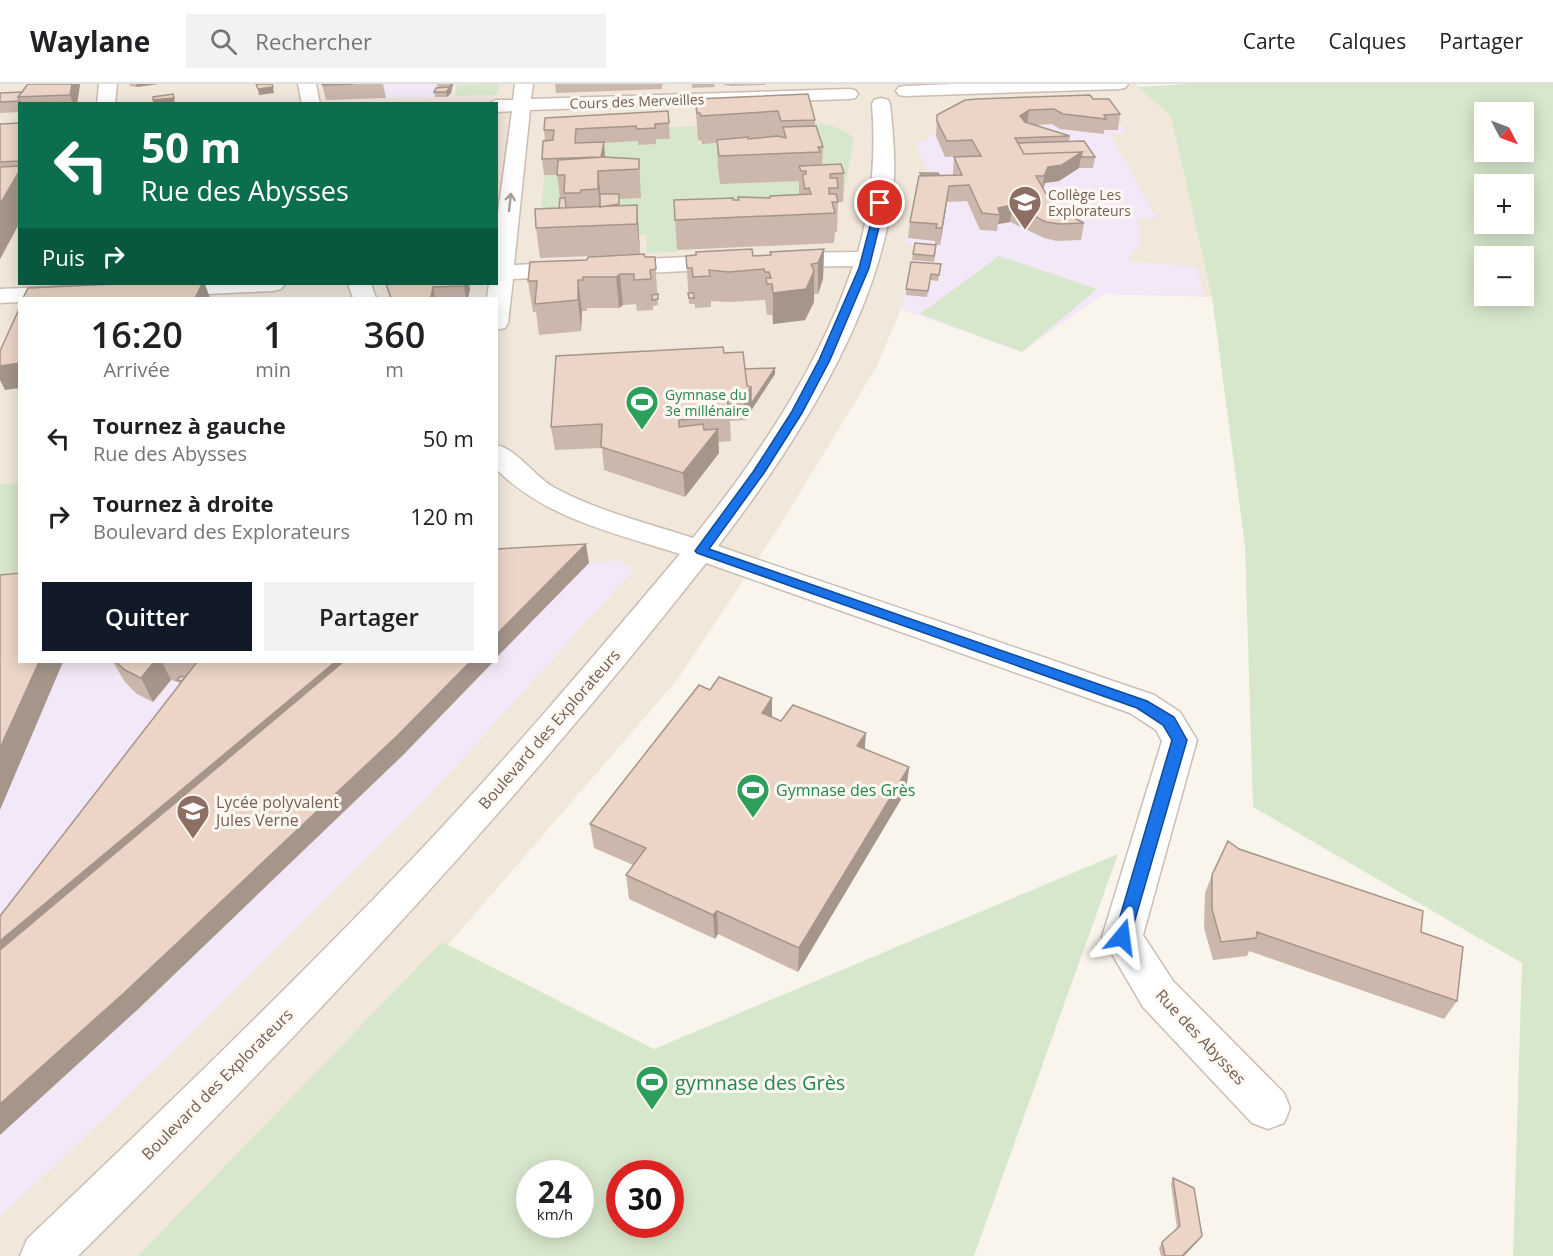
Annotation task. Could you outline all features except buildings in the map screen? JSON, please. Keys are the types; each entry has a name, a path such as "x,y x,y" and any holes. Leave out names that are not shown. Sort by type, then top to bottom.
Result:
{"street":[{"path":"106,102 108,84"},
{"path":"307,84 312,102"},
{"path":"900,88 1119,84"},
{"path":"854,89 860,101 881,104 899,100 905,96 900,88"},
{"name":"Cours des Merveilles","path":"498,105 523,94 854,89"},
{"path":"498,297 523,94"},
{"name":"Boulevard des Explorateurs","path":"44,1256 324,978 465,826 701,551 758,473 796,413 839,332 867,259 880,203 884,170 881,104"},
{"path":"499,273 830,257 867,259"},
{"path":"135,290 250,285"},
{"path":"21,297 88,292"},
{"name":"Rue des Abysses","path":"498,455 520,477 564,505 1142,704 1168,721 1180,740 1122,937 1158,994 1268,1108"}],"shaded area":[{"path":"0,84 1136,84 1171,117 1212,297 1103,294 1022,352 901,309 877,366 779,527 677,680 448,945 162,1256 0,1256"},
{"path":"380,84 453,84 451,95 447,97 386,98"},
{"name":"Collège Les Explorateurs","path":"1112,111 1126,133 1111,135 1156,218 1138,219 1141,242 1128,261 1197,267 1203,295 1103,294 1022,352 901,309 915,249 914,246 905,245 930,178 915,142 922,142 963,116"},
{"name":"Lycée polyvalent Jules Verne","path":"18,483 18,663 498,663 498,569 621,560 633,570 429,796 157,1068 0,1217 0,484"}],"green space":[{"path":"499,84 498,93 494,95 455,96 457,85"},
{"path":"1190,84 1553,84 1553,1256 1513,1256 1522,963 1253,807 1245,546 1212,297 1171,117 1139,87"},
{"path":"807,122 832,126 854,138 844,193 799,195 676,230 677,252 647,253 646,234 604,236 619,210 619,199 641,198 630,188 559,237 539,239 544,175 602,173 578,145 638,141 638,145 656,144 656,139 670,139 669,127 696,126 698,144 720,143 780,149 783,155 718,169 720,184 815,154"},
{"path":"999,256 1097,289 1022,352 920,314"},
{"path":"18,483 18,597 0,600 0,484"},
{"name":"gymnase des Grès","path":"1118,854 974,1256 138,1256 442,942 654,1049"}],"place":[{"name":"Collège Les Explorateurs","path":"1025,231"},
{"name":"Gymnase du 3e millénaire","path":"642,431"},
{"name":"Gymnase des Grès","path":"753,819"},
{"name":"Lycée polyvalent Jules Verne","path":"193,840"},
{"name":"gymnase des Grès","path":"652,1111"}],"route":[{"path":"880,203 867,259 839,332 796,413 758,473 701,551 1142,704 1168,721 1180,740 1122,937"}]}
